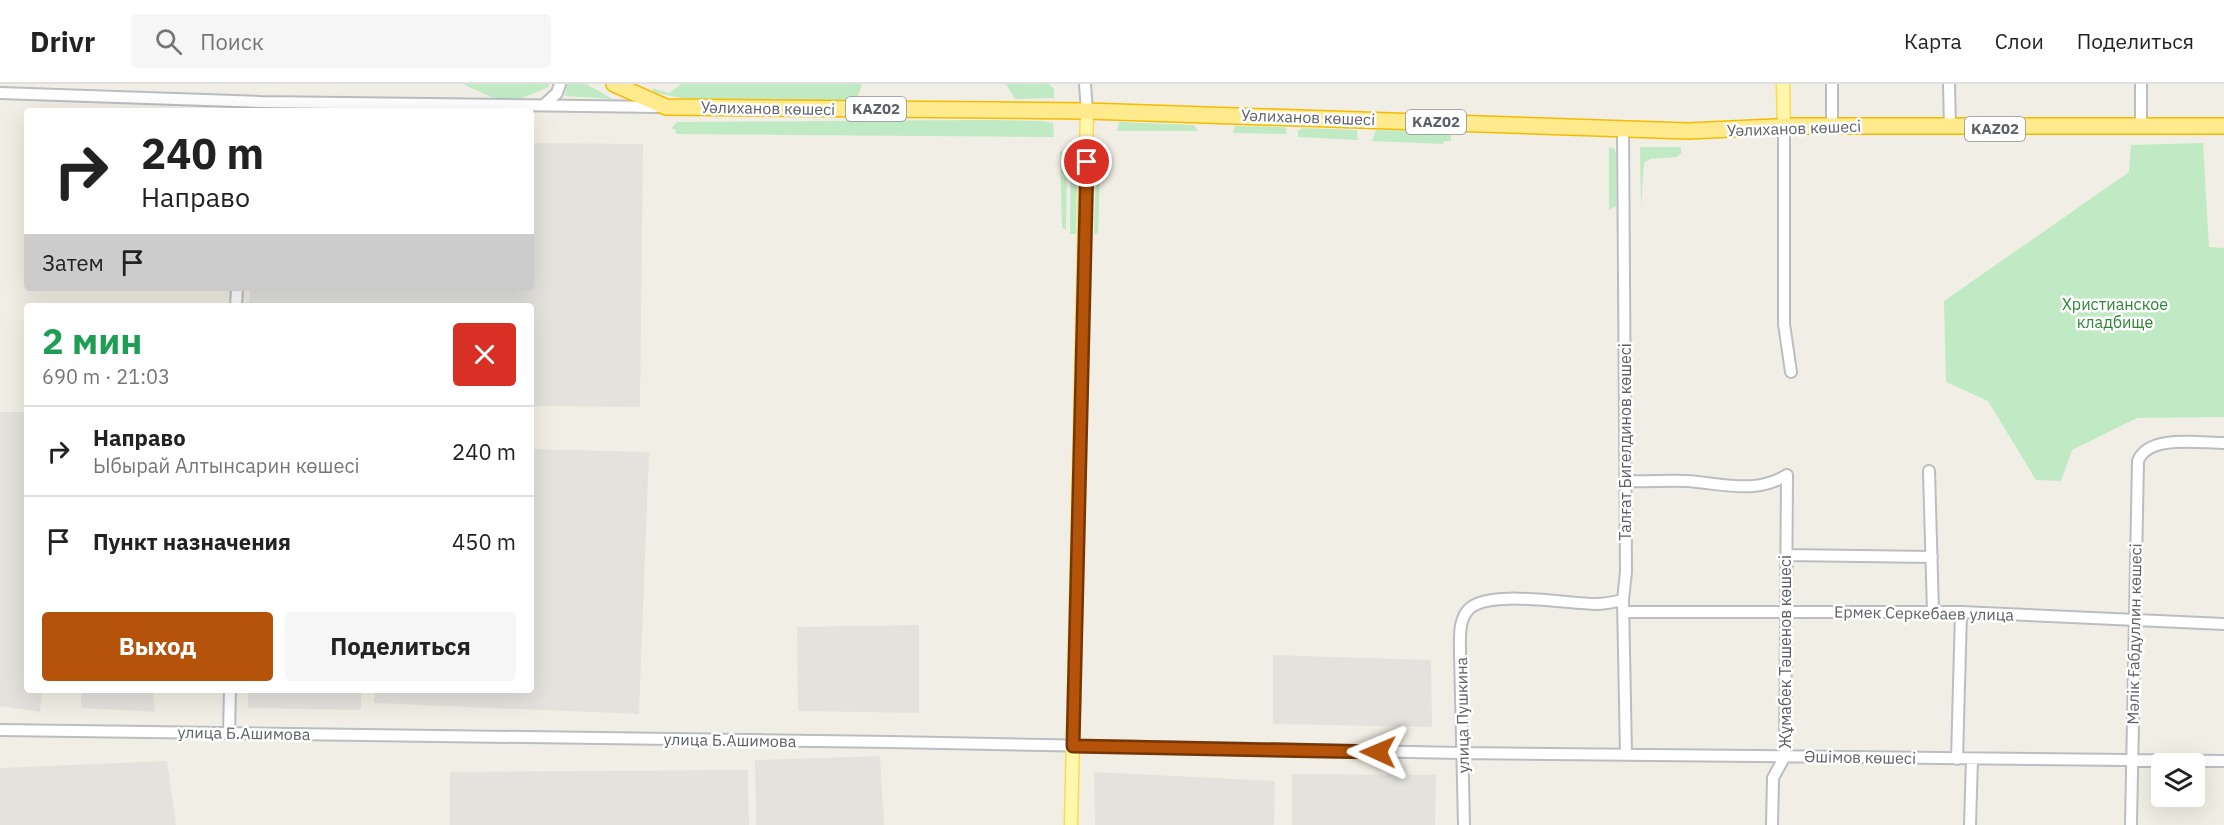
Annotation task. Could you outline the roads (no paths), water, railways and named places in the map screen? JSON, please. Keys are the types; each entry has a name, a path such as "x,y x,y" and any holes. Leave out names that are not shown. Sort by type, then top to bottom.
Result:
{"highway":[{"name":"Уәлиханов көшесі","path":"614,84 643,91 666,107 1087,111 1328,117 1623,129 1950,126"},
{"name":"KАZ02","path":"1950,126 2224,126"},
{"name":"KАZ02","path":"1784,128 2193,129 2207,126"}],"main road":[{"path":"1783,84 1784,128"},
{"path":"1071,825 1087,111"}],"street":[{"path":"546,104 557,93 561,84"},
{"path":"1832,84 1832,126"},
{"path":"1948,84 1950,126"},
{"path":"2140,125 2141,84"},
{"path":"1084,86 1087,111"},
{"name":"Уәлиханов көшесі","path":"0,93 241,106 546,104 666,107"},
{"path":"1784,128 1784,324 1791,372"},
{"name":"Талғат Бигелдинов көшесі","path":"1623,129 1626,572 1623,600 1626,754"},
{"name":"Мәлік Ғабдуллин көшесі","path":"2131,825 2137,470 2140,456 2148,447 2158,443 2224,443"},
{"path":"1929,471 1933,612"},
{"name":"Жұмабек Тәшенов көшесі","path":"1625,481 1687,481 1751,488 1770,485 1787,476 1785,756 1773,778 1772,825"},
{"path":"1786,555 1932,557"},
{"name":"улица Пушкина","path":"1464,825 1461,753 1461,627 1470,608 1481,601 1493,599 1598,604 1623,600"},
{"name":"Ермек Серкебаев улица","path":"1624,612 1785,610 1960,612 2224,624"},
{"path":"1957,759 1960,612"},
{"path":"229,733 230,693"},
{"name":"улица Б.Ашимова","path":"0,730 1461,753"},
{"name":"Әшімов көшесі","path":"1461,753 2224,761"},
{"path":"1970,825 1972,759"}],"park label":[{"name":"Христианское кладбище","path":"2115,313"}]}
